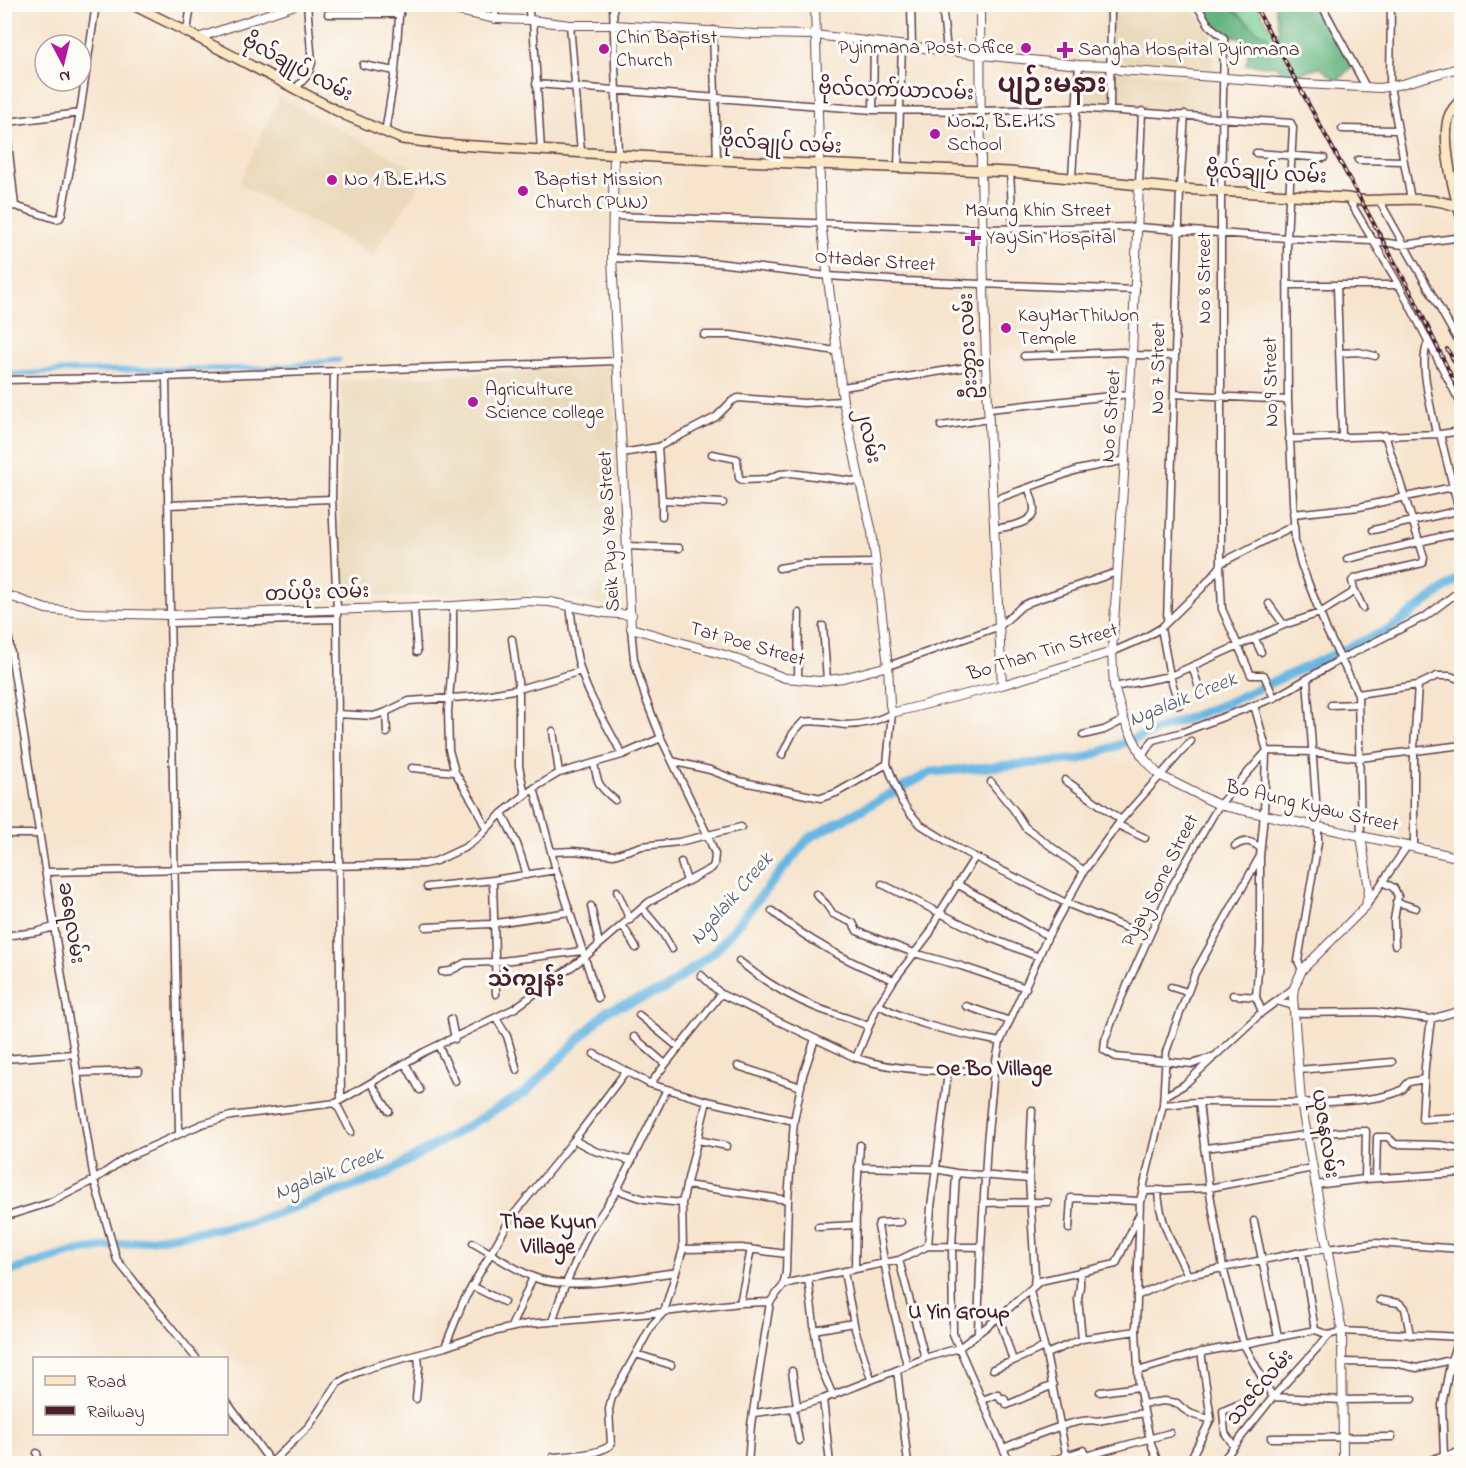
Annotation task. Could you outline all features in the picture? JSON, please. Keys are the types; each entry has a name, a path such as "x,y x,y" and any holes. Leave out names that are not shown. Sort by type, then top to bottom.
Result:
{"main road":[{"name":"ဗိုလ်ချုပ် လမ်း","path":"131,4 345,115 402,139 441,144 717,160 1010,172 1180,189 1348,198 1361,202 1379,200 1459,202"},
{"path":"1461,99 1451,111 1448,119 1447,146 1461,219"}],"street":[{"path":"4,207 15,206 56,219 60,218 80,113 96,4"},
{"path":"187,32 192,4"},
{"path":"198,38 271,8 298,4"},
{"path":"295,89 308,75 312,63 307,4"},
{"path":"385,133 395,71 400,4"},
{"path":"427,4 460,8 496,19 531,20 570,25 815,35 982,55 1110,66 1120,70 1366,87 1390,86 1461,67"},
{"path":"494,4 496,19"},
{"path":"528,4 541,150"},
{"path":"613,4 616,154"},
{"name":"၂လမ်း","path":"815,4 821,222 843,401 872,532 892,713"},
{"path":"911,4 912,47"},
{"path":"942,4 947,51"},
{"name":"ဦးဘွား လမ်း","path":"981,4 983,285 1002,685"},
{"path":"1110,110 1111,4"},
{"name":"No 8 Street","path":"1196,4 1209,25 1224,38 1221,190 1220,565 1222,609 1251,675 1264,675 1274,697"},
{"path":"1321,4 1366,87"},
{"path":"1391,4 1390,86 1412,200"},
{"path":"328,14 400,14"},
{"path":"570,25 581,152"},
{"path":"713,30 717,160"},
{"path":"873,110 874,43"},
{"path":"898,169 902,45"},
{"path":"363,65 395,71"},
{"path":"1072,177 1079,65"},
{"name":"ဗိုလ်လက်ယာလမ်း","path":"536,84 873,110 982,111 1076,108 1185,114 1292,125"},
{"path":"4,107 8,122 15,206"},
{"name":"No 6 Street","path":"1137,748 1124,720 1114,687 1112,652 1136,290 1142,111"},
{"path":"1451,111 1461,116"},
{"path":"8,122 80,113"},
{"name":"No 7 Street","path":"1167,622 1180,189 1185,114"},
{"name":"No 9 Street","path":"1292,125 1287,238 1288,400 1297,553 1327,631 1358,694"},
{"path":"1342,129 1398,130"},
{"path":"1256,153 1324,158"},
{"name":"Seik Pyo Yae Street","path":"616,154 612,258 634,659 645,697 661,738 716,854 712,868 687,881"},
{"path":"1358,160 1404,161"},
{"path":"1010,172 1013,228"},
{"path":"1348,198 1399,285 1461,406"},
{"path":"1379,200 1461,348"},
{"name":"Maung Khin Street","path":"613,216 982,229 1138,227 1287,238 1373,241 1403,245 1461,237"},
{"name":"Ottadar Street","path":"612,258 718,263 828,276 983,285 1136,290"},
{"path":"1288,285 1399,285"},
{"path":"1337,286 1342,436"},
{"path":"704,335 731,335 836,351"},
{"path":"1428,342 1425,348 1425,372 1438,434 1460,510 1461,524"},
{"path":"1024,356 1124,352 1132,355 1175,356"},
{"path":"1340,353 1359,352 1375,356"},
{"path":"4,380 334,372 618,361"},
{"path":"843,387 986,364"},
{"path":"334,372 332,499 337,609 340,866 338,1102 351,1132"},
{"path":"166,377 180,1133"},
{"path":"989,409 1130,394"},
{"path":"1174,394 1288,400"},
{"path":"622,453 658,447 716,417 738,398 804,403 843,401"},
{"path":"941,426 990,419"},
{"path":"1289,439 1438,434 1461,431"},
{"path":"1363,608 1354,589 1353,581 1356,578 1423,563 1424,557 1385,435"},
{"path":"658,447 662,516"},
{"path":"712,454 737,459 739,478 742,480 768,479 791,472 860,482"},
{"path":"994,500 1077,470 1126,460"},
{"path":"1293,514 1359,507 1461,485"},
{"path":"994,529 1017,524 1033,514 1035,509 1029,489"},
{"path":"168,505 332,499"},
{"path":"662,500 723,502"},
{"path":"1373,530 1460,510"},
{"name":"Bo Than Tin Street","path":"782,755 793,733 803,722 853,724 873,721 892,713 1002,685 1112,652 1142,639 1161,628 1183,608 1220,565 1295,525"},
{"path":"1347,559 1457,533 1461,530"},
{"path":"627,546 680,548"},
{"path":"779,568 803,564 876,563"},
{"path":"888,666 1000,626 1022,606 1030,602 1117,572"},
{"path":"1114,687 1170,676 1284,626 1320,613 1352,594 1354,589"},
{"path":"1142,756 1153,740 1183,732 1254,705 1307,680 1340,657 1426,616 1461,589"},
{"name":"တပ်ပိုး လမ်း","path":"4,594 46,609 63,612 171,619 525,601 550,602 605,613 632,615"},
{"path":"1269,604 1284,626"},
{"path":"453,606 453,651 448,711 449,750 454,772 476,807 486,829"},
{"path":"570,606 580,671 622,755"},
{"path":"414,607 417,652"},
{"name":"ခရေလမ်း","path":"4,609 94,1180 117,1260 194,1357"},
{"path":"798,680 799,613"},
{"path":"171,619 337,619"},
{"path":"823,626 827,680"},
{"name":"Tat Poe Street","path":"632,628 728,656 784,678 827,680 888,666"},
{"path":"1161,628 1170,676 1179,705"},
{"path":"512,639 519,689 519,766 525,795"},
{"path":"1255,639 1261,652"},
{"path":"1192,666 1198,688"},
{"path":"337,714 373,716 409,701 480,696 519,689 580,671"},
{"path":"1366,906 1369,889 1361,836 1358,694 1418,685 1437,676 1450,676 1461,680"},
{"path":"1302,970 1298,961 1318,842 1307,680"},
{"path":"1366,906 1411,846 1418,685"},
{"path":"1331,705 1358,704"},
{"path":"1254,705 1267,752 1260,848 1260,945 1256,997 1262,1012"},
{"path":"386,712 387,733"},
{"path":"892,713 887,766 902,802 921,825 975,857 1066,903 1149,937"},
{"path":"1083,735 1104,730 1124,720"},
{"path":"553,731 559,773"},
{"path":"46,872 409,865 436,861 466,847 502,813 534,788 559,773 622,755 661,738"},
{"path":"978,1332 985,1176 994,1070 1000,1042 1026,988 1047,936 1084,871 1120,822 1191,741"},
{"path":"1267,752 1312,752 1359,758 1461,745"},
{"name":"Bo Aung Kyaw Street","path":"1137,748 1160,775 1219,805 1461,858"},
{"name":"Pyay Sone Street","path":"1165,1061 1116,1057 1104,1050 1105,1040 1171,888 1219,805 1267,752"},
{"path":"672,761 710,770 739,781 821,798 836,793 887,766"},
{"path":"594,763 598,783 615,800"},
{"path":"412,768 454,772"},
{"path":"1065,780 1145,838"},
{"path":"991,782 1025,827 1084,871"},
{"path":"534,788 556,870 598,998"},
{"path":"502,813 517,844 527,875"},
{"path":"552,852 573,851 614,855 642,846 708,836 741,827"},
{"path":"4,834 39,834"},
{"path":"1235,846 1242,842 1251,842 1260,848"},
{"path":"1158,1464 1150,1440 1137,1371 1140,1201 1165,1096 1165,1061 1168,1046 1187,992 1208,946 1260,856"},
{"path":"856,1058 879,1005 894,980 930,933 940,912 975,857"},
{"path":"4,1217 49,1203 94,1180 126,1158 180,1133 231,1116 338,1102 405,1063 515,1008 583,954 623,926 659,895 687,881 681,862"},
{"path":"427,887 556,870"},
{"path":"493,880 496,993"},
{"path":"1383,882 1396,891 1395,945"},
{"path":"882,884 988,937 1039,957"},
{"path":"957,884 1047,936"},
{"path":"617,891 630,920"},
{"path":"816,894 833,914 853,923 857,931 914,953 1026,988"},
{"path":"1396,902 1416,908"},
{"path":"591,906 599,944"},
{"name":"ယုဇနလမ်း","path":"1343,1464 1342,1331 1301,1102 1294,988 1302,970 1366,906"},
{"path":"642,908 662,932 672,949"},
{"path":"772,911 812,942 867,970 894,980"},
{"path":"426,927 493,922 569,912"},
{"path":"623,926 636,948"},
{"path":"4,936 36,933 54,927"},
{"path":"442,972 450,971 465,963 495,963 583,954"},
{"path":"739,962 760,978 808,1004 868,1026"},
{"path":"701,975 721,994 856,1058 874,1064 948,1072 994,1070"},
{"path":"1171,987 1187,992"},
{"path":"1165,1096 1184,1085 1262,1012 1294,988"},
{"path":"650,1084 721,994"},
{"path":"1233,994 1256,997"},
{"path":"1277,1001 1294,1009 1375,1012 1431,1019 1461,1010"},
{"path":"879,1005 896,1015 930,1026 1000,1042"},
{"path":"966,1006 1010,1021"},
{"path":"639,1015 678,1047"},
{"path":"496,1018 507,1036 517,1070"},
{"path":"451,1019 455,1039"},
{"path":"1431,1019 1422,1119 1461,1117"},
{"path":"634,1037 665,1064"},
{"path":"783,1286 786,1272 788,1200 795,1121 801,1087 815,1039"},
{"path":"439,1047 455,1081"},
{"path":"4,1059 74,1054"},
{"path":"594,1054 650,1084 707,1101 795,1121"},
{"path":"1165,1061 1193,1064 1215,1056"},
{"path":"1298,1070 1392,1062"},
{"path":"405,1063 420,1090"},
{"path":"738,1066 801,1087"},
{"path":"77,1073 139,1071"},
{"path":"445,1347 463,1302 511,1218 626,1071"},
{"path":"928,1246 948,1072"},
{"path":"1163,1105 1199,1102 1301,1102 1363,1099 1391,1094 1403,1089 1409,1082 1424,1079"},
{"path":"371,1083 389,1111"},
{"path":"552,1322 563,1290 588,1234 617,1190 667,1089"},
{"path":"553,1457 599,1451 610,1446 609,1409 612,1397 652,1325 664,1312 683,1249 682,1203 707,1101"},
{"path":"1199,1102 1209,1188 1223,1267 1243,1343 1273,1397 1343,1400 1412,1399"},
{"path":"1032,1110 1029,1179 1035,1274 1032,1289 1068,1464"},
{"path":"1204,1148 1338,1131 1366,1131 1365,1179"},
{"path":"1376,1178 1377,1137 1388,1137 1395,1143 1403,1145 1440,1145 1461,1149"},
{"path":"574,1140 595,1151 632,1161"},
{"path":"698,1140 728,1146"},
{"path":"855,1268 860,1144"},
{"path":"858,1167 936,1169 956,1173 1029,1179"},
{"path":"1140,1201 1146,1191 1209,1188 1313,1168"},
{"path":"956,1173 952,1246 953,1334 1010,1464"},
{"path":"1316,1185 1376,1178 1461,1173"},
{"path":"686,1185 788,1200"},
{"path":"617,1190 651,1201 682,1203"},
{"path":"1158,1190 1158,1206 1164,1225 1170,1242 1188,1275"},
{"path":"1070,1229 1071,1198 1140,1201"},
{"path":"983,1203 1048,1202"},
{"path":"754,1413 795,1407 833,1396 925,1358 959,1348 1040,1281 1116,1264 1139,1215"},
{"path":"1254,1221 1278,1336"},
{"path":"901,1222 879,1223 891,1300 907,1365"},
{"path":"818,1227 856,1225"},
{"path":"473,1243 533,1277 545,1281 568,1283 676,1272"},
{"path":"1137,1296 1171,1280 1188,1275 1302,1252 1375,1243 1461,1249"},
{"path":"748,1464 770,1302 783,1286 792,1282 898,1260 928,1246 981,1246"},
{"path":"683,1249 727,1248 786,1254"},
{"path":"740,1303 751,1250"},
{"path":"1302,1252 1315,1330"},
{"path":"898,1260 925,1358"},
{"path":"1080,1271 1077,1299 1082,1339"},
{"path":"786,1272 792,1282"},
{"path":"844,1272 853,1323 871,1379"},
{"path":"511,1327 533,1277"},
{"path":"808,1279 819,1363 833,1396"},
{"path":"472,1286 504,1302"},
{"path":"1380,1300 1399,1303 1405,1308 1410,1335"},
{"path":"228,1404 271,1463 309,1426 338,1383 356,1373 511,1327 740,1303 770,1302"},
{"path":"999,1317 1013,1360"},
{"path":"814,1330 853,1323"},
{"path":"1137,1371 1201,1352 1315,1330 1329,1335 1342,1331 1460,1337 1451,1360 1441,1416 1444,1455"},
{"path":"1046,1354 1082,1339 1136,1331"},
{"name":"သဇင်လမ်း","path":"1220,1464 1273,1397 1329,1335"},
{"path":"993,1369 1044,1347"},
{"path":"1188,1464 1212,1419 1201,1352"},
{"path":"416,1399 418,1354"},
{"path":"636,1354 671,1365"},
{"path":"1343,1362 1394,1363 1418,1368 1451,1360"},
{"path":"1450,1369 1461,1374"},
{"path":"897,1370 908,1464"},
{"path":"792,1371 799,1441"},
{"path":"983,1400 998,1394 1001,1400 1004,1398 1007,1405 1053,1385"},
{"path":"1234,1446 1225,1433 1223,1411 1244,1402 1266,1385"},
{"path":"1100,1392 1139,1387"},
{"path":"823,1399 830,1464"},
{"path":"1142,1404 1164,1401 1177,1403 1182,1409 1197,1417 1212,1419"},
{"path":"1004,1448 1036,1434 1092,1419 1097,1421 1144,1413"},
{"path":"1042,1464 1084,1450 1086,1456 1170,1433"},
{"path":"1271,1438 1392,1437"},
{"path":"37,1453 39,1464"},
{"path":"1420,1464 1444,1455 1458,1453 1456,1464"}],"shaded area":[{"path":"1105,5 1189,5 1213,37 1213,70 1108,61"},
{"path":"1079,65 1220,81 1220,117 1076,108"},
{"name":"No 1 B.E.H.S","path":"279,97 426,175 373,255 239,184"},
{"name":"Agriculture Science college","path":"612,366 620,607 534,594 339,596 341,381"}],"green space":[{"path":"1200,5 1229,5 1258,32 1267,35 1275,48 1279,34 1275,5 1318,5 1351,65 1351,69 1337,81 1320,67 1284,78 1277,66 1246,65 1249,48 1239,38 1219,31"},
{"path":"1229,5 1257,5 1272,32 1279,34 1275,48 1267,35 1258,32"}],"waterway":[{"path":"4,375 62,371 268,368 339,360"},
{"name":"Ngalaik Creek","path":"4,1273 77,1251 246,1224 380,1177 526,1092 608,1010 664,990 715,951 809,838 931,772 1082,759 1224,704 1390,629 1462,576"}],"railway":[{"path":"1254,4 1412,294 1462,398"},
{"path":"1447,349 1462,375"}],"place":[{"name":"Pyinmana Post Office","path":"1026,48"},
{"name":"Chin Baptist Church","path":"604,49"},
{"name":"Sangha Hospital Pyinmana","path":"1065,50"},
{"name":"No.2, B.E.H.S School","path":"935,134"},
{"name":"No 1 B.E.H.S","path":"332,180"},
{"name":"Baptist Mission Church (PUN)","path":"523,191"},
{"name":"YaySin Hospital","path":"973,238"},
{"name":"KayMarThiWon Temple","path":"1006,328"},
{"name":"Agriculture Science college","path":"473,402"}],"district":[{"name":"ပျဉ်းမနား","path":"1052,86"},
{"name":"သဲကျွန်း","path":"526,981"},
{"name":"Oe Bo Village","path":"994,1070"},
{"name":"Thae Kyun Village","path":"548,1236"},
{"name":"U Yin Group","path":"959,1313"}]}
